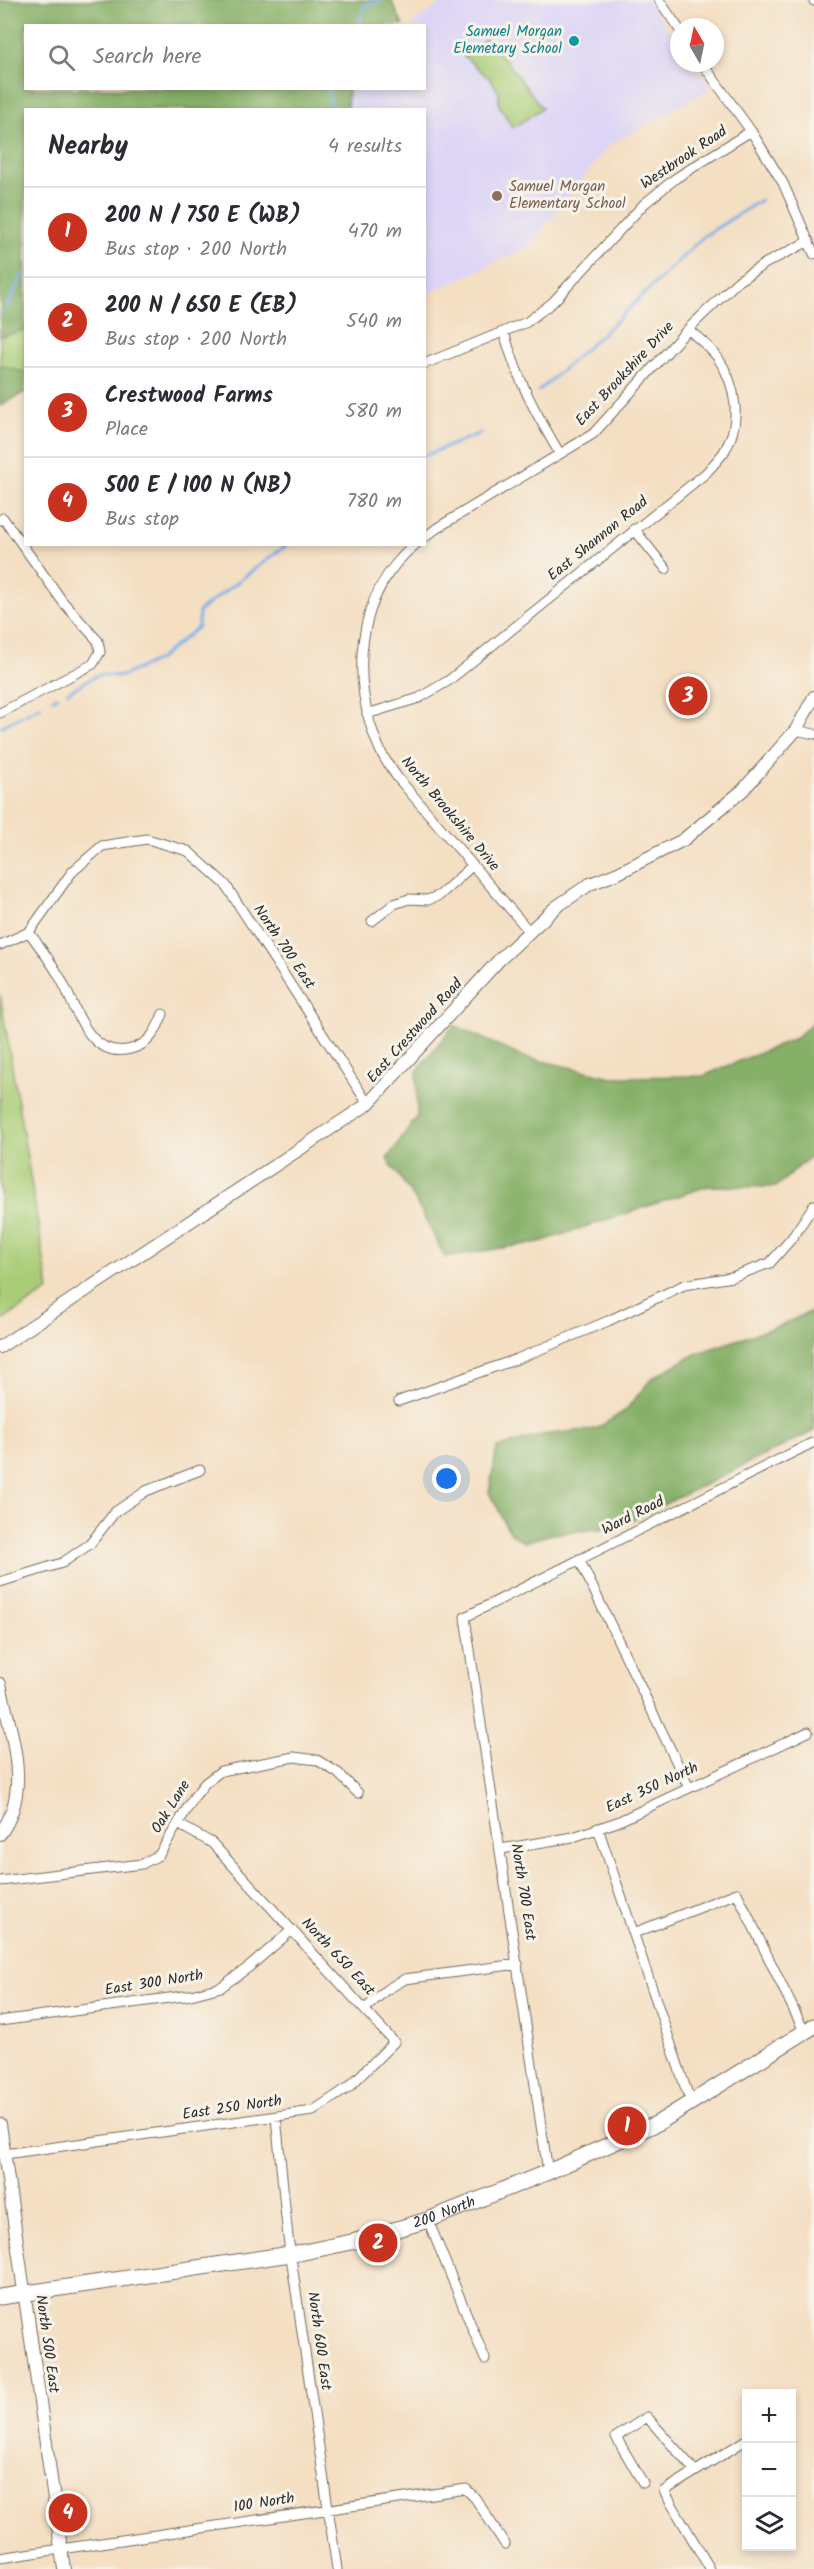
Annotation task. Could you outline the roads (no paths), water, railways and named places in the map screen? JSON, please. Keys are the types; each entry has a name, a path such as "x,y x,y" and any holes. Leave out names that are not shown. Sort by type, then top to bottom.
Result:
{"main road":[{"name":"200 North","path":"0,2297 291,2254 356,2241 428,2220 548,2172 658,2123 809,2030"}],"street":[{"path":"659,0 671,18"},
{"path":"708,72 751,131 783,183 814,254"},
{"name":"Westbrook Road","path":"426,363 527,322 553,302 644,204 676,178 751,131"},
{"name":"East Brookshire Drive","path":"426,537 593,434 688,329 738,281 766,263 809,241"},
{"name":"East Shannon Road","path":"366,714 419,698 448,681 706,473 724,452 733,431 736,407 730,381 718,357 688,329"},
{"path":"504,332 513,365 532,407 560,454"},
{"path":"0,713 93,664 100,652 98,641 63,602 2,519"},
{"path":"634,530 666,569"},
{"name":"North Brookshire Drive","path":"414,546 389,573 374,600 364,636 360,673 366,714 380,751 397,777 529,931"},
{"name":"East Crestwood Road","path":"0,1347 368,1104 499,960 556,907 590,884 618,873 683,840 743,790 796,730 814,697"},
{"path":"796,730 814,734"},
{"name":"North 700 East","path":"29,932 72,872 102,846 147,839 188,851 225,884 368,1104"},
{"path":"372,921 394,904 409,899 428,900 440,895 473,865"},
{"path":"0,945 29,932 59,975 83,1026 94,1040 108,1048 127,1050 143,1046 156,1032 163,1014"},
{"path":"399,1401 518,1359 608,1321 684,1285 732,1277 770,1263 792,1238 814,1205"},
{"name":"Ward Road","path":"465,1617 814,1442"},
{"path":"0,1582 62,1563 90,1544 115,1512 146,1491 200,1470"},
{"path":"579,1559 689,1788"},
{"name":"North 700 East","path":"465,1617 548,2172"},
{"path":"0,1684 18,1771 17,1801 8,1824 0,1834"},
{"name":"East 350 North","path":"501,1849 573,1837 617,1822 808,1732"},
{"name":"Oak Lane","path":"0,1881 142,1864 159,1855 205,1783 221,1771 294,1757 317,1760 338,1773 358,1793"},
{"name":"North 650 East","path":"178,1824 212,1843 365,2009 386,1990 405,1979 518,1964"},
{"path":"598,1828 687,2092 693,2103"},
{"path":"634,1933 737,1893 809,2030"},
{"name":"East 300 North","path":"0,2021 191,1995 221,1987 249,1967 292,1930"},
{"name":"East 250 North","path":"5,2154 314,2111 349,2087 394,2042 365,2009"},
{"name":"North 600 East","path":"276,2117 291,2254 337,2569"},
{"name":"North 500 East","path":"0,2124 64,2569"},
{"path":"428,2220 485,2359"},
{"path":"643,2483 616,2437 647,2417 695,2471"},
{"path":"711,2569 664,2491 742,2443"},
{"name":"100 North","path":"0,2558 466,2489 475,2498 505,2544"}],"waterway":[{"path":"360,24 364,6 382,0"},
{"path":"403,0 426,0"},
{"path":"327,90 332,108"},
{"path":"539,391 704,236 761,200"},
{"path":"7,308 24,275"},
{"path":"426,455 481,433"},
{"path":"68,692 97,675 122,676 158,660 198,627 199,611 285,546"},
{"path":"53,699 58,697"},
{"path":"0,727 41,706"}],"place":[{"name":"Samuel Morgan Elemetary School","path":"574,41"},
{"name":"Samuel Morgan Elementary School","path":"497,196"},
{"name":"Crestwood Farms","path":"688,696"},
{"name":"200 N / 750 E (WB)","path":"627,2126"},
{"name":"200 N / 650 E (EB)","path":"378,2243"},
{"name":"500 E / 100 N (NB)","path":"68,2513"}]}
